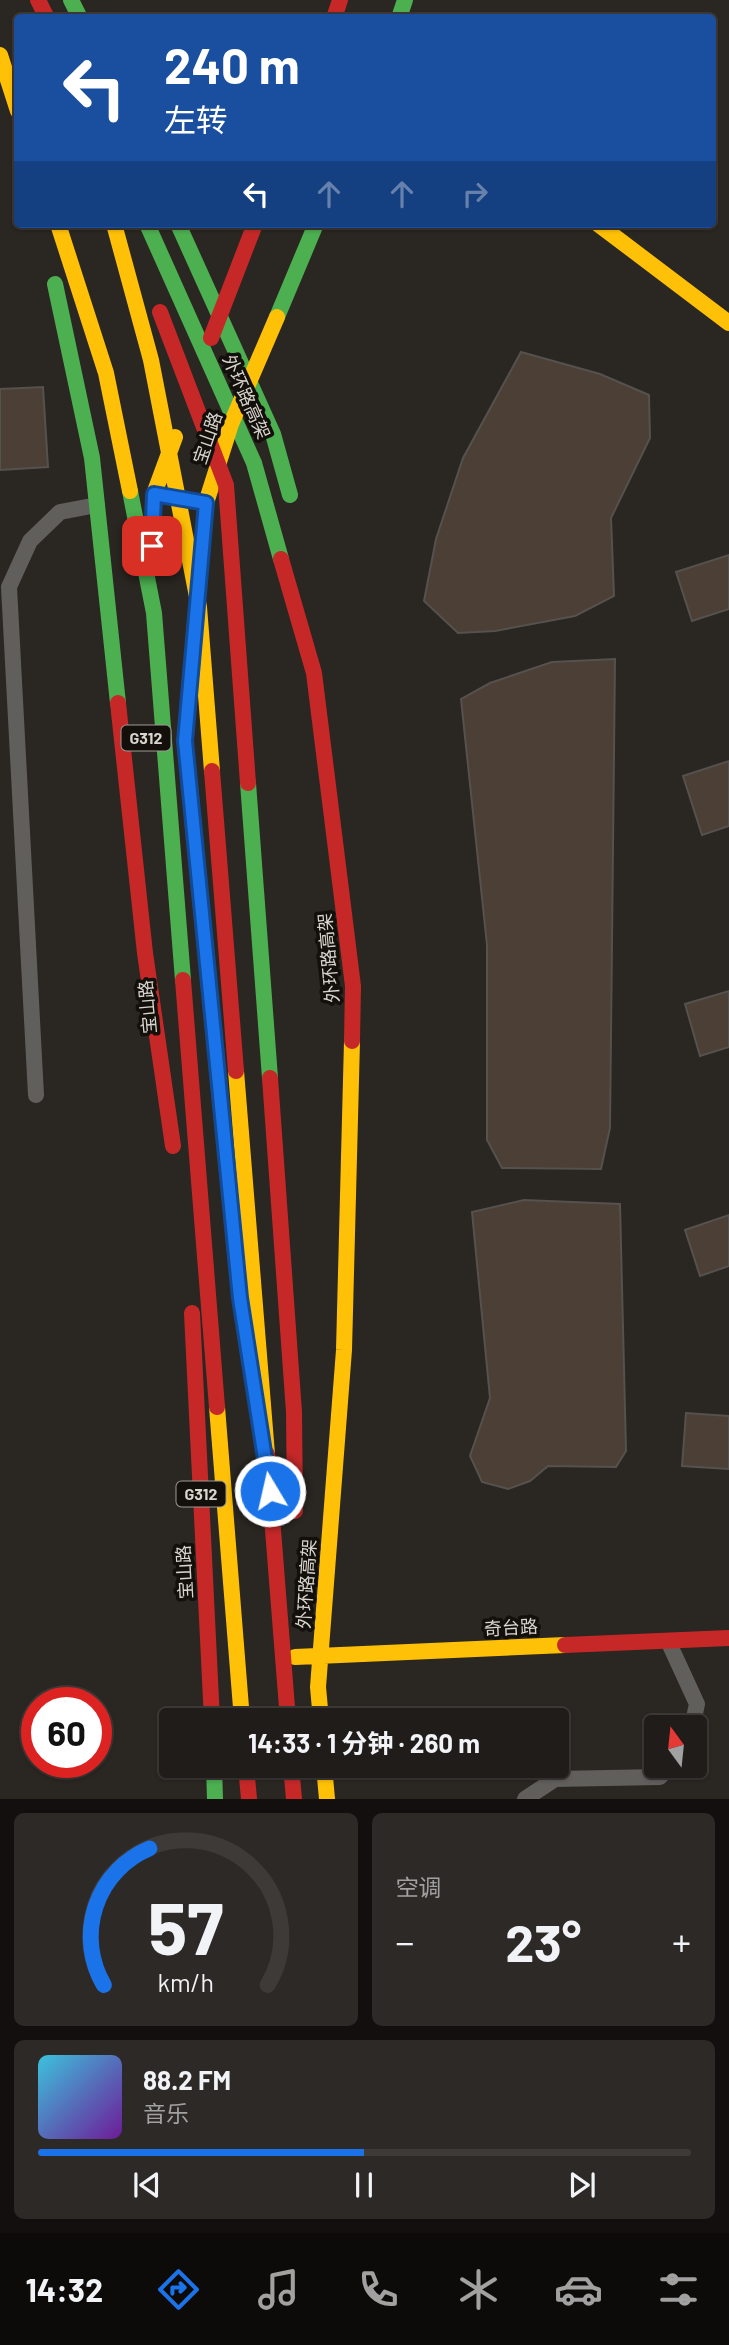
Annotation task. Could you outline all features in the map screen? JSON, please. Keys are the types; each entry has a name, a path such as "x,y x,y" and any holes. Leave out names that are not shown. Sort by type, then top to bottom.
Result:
{"main road":[{"path":"0,55 14,100"},
{"path":"59,228 106,373 154,613 241,1708"},
{"path":"115,228 151,360 199,607 287,1708"},
{"path":"128,228 141,260"},
{"name":"外环路高架","path":"149,228 254,463 314,673 353,986 344,1350 318,1686 320,1708"},
{"name":"外环路高架","path":"180,228 273,434 295,513"},
{"name":"宝山路","path":"147,724 154,494 254,228"},
{"name":"宝山路","path":"221,1103 185,741 206,503 231,425 314,228"},
{"path":"603,228 729,323"},
{"name":"宝山路","path":"50,263 92,458 145,953 177,1159 164,969"},
{"path":"155,298 226,485 294,1412 295,1521"},
{"path":"228,1172 240,1298 303,1708"},
{"name":"宝山路","path":"184,1200 211,1708"},
{"path":"295,1603 295,1657"},
{"name":"奇台路","path":"295,1657 729,1638"},
{"path":"343,1644 343,1670"},
{"path":"214,1778 215,1799"},
{"path":"247,1778 249,1799"},
{"path":"292,1778 293,1799"},
{"path":"314,1778 317,1799"},
{"path":"325,1778 327,1799"}],"lane":[{"path":"36,1095 9,587 30,541 60,512 154,494 206,503"},
{"path":"668,1641 696,1704 694,1715"},
{"path":"525,1799 555,1779 644,1777"}],"building":[{"path":"521,352 600,374 649,395 650,438 611,518 614,596 575,616 495,631 458,633 424,601 436,539 463,458"},
{"path":"43,387 48,467 0,470 0,389"},
{"path":"729,555 729,609 692,621 676,572"},
{"path":"615,659 610,1128 601,1169 502,1168 487,1140 487,945 461,699 490,683 552,662"},
{"path":"729,761 729,826 702,835 683,776"},
{"path":"729,991 729,1047 700,1056 685,1004"},
{"path":"524,1200 620,1204 626,1451 616,1467 548,1466 530,1481 508,1489 482,1482 470,1456 490,1398 472,1212"},
{"path":"729,1215 729,1266 700,1276 685,1230"},
{"path":"686,1413 729,1416 729,1469 682,1466"}],"traffic: fast":[{"path":"71,0 78,14"},
{"path":"400,14 405,0"},
{"path":"149,228 254,463 281,559"},
{"path":"180,228 273,434 290,495"},
{"path":"277,317 314,228"},
{"path":"55,284 92,458 118,703"},
{"path":"130,491 154,613 183,980"},
{"path":"248,783 270,1078"},
{"path":"214,1778 215,1799"}],"traffic: slow":[{"path":"0,55 14,99"},
{"path":"59,228 106,373 130,491"},
{"path":"115,228 151,360 199,607 212,771"},
{"path":"603,228 729,323"},
{"path":"199,582 206,503 231,424 277,317"},
{"path":"152,562 154,494 175,437"},
{"path":"320,1708 318,1687 344,1350 352,1041"},
{"path":"236,1071 267,1454"},
{"path":"217,1407 241,1708"},
{"path":"295,1657 565,1645"},
{"path":"325,1778 327,1799"}],"traffic: jam":[{"path":"38,0 45,14"},
{"path":"335,14 340,0"},
{"path":"211,338 253,228"},
{"path":"160,312 226,485 248,783"},
{"path":"281,559 314,673 353,986 352,1041"},
{"path":"193,656 185,741 219,1084"},
{"path":"118,703 145,953 173,1146"},
{"path":"212,771 236,1071"},
{"path":"183,980 217,1407"},
{"path":"270,1078 294,1412 295,1511"},
{"path":"192,1313 211,1708"},
{"path":"267,1454 287,1708"},
{"path":"565,1645 729,1638"},
{"path":"247,1778 249,1799"},
{"path":"292,1778 294,1799"}],"route":[{"path":"152,546 154,494 206,503 185,741 240,1298 270,1491"}]}
